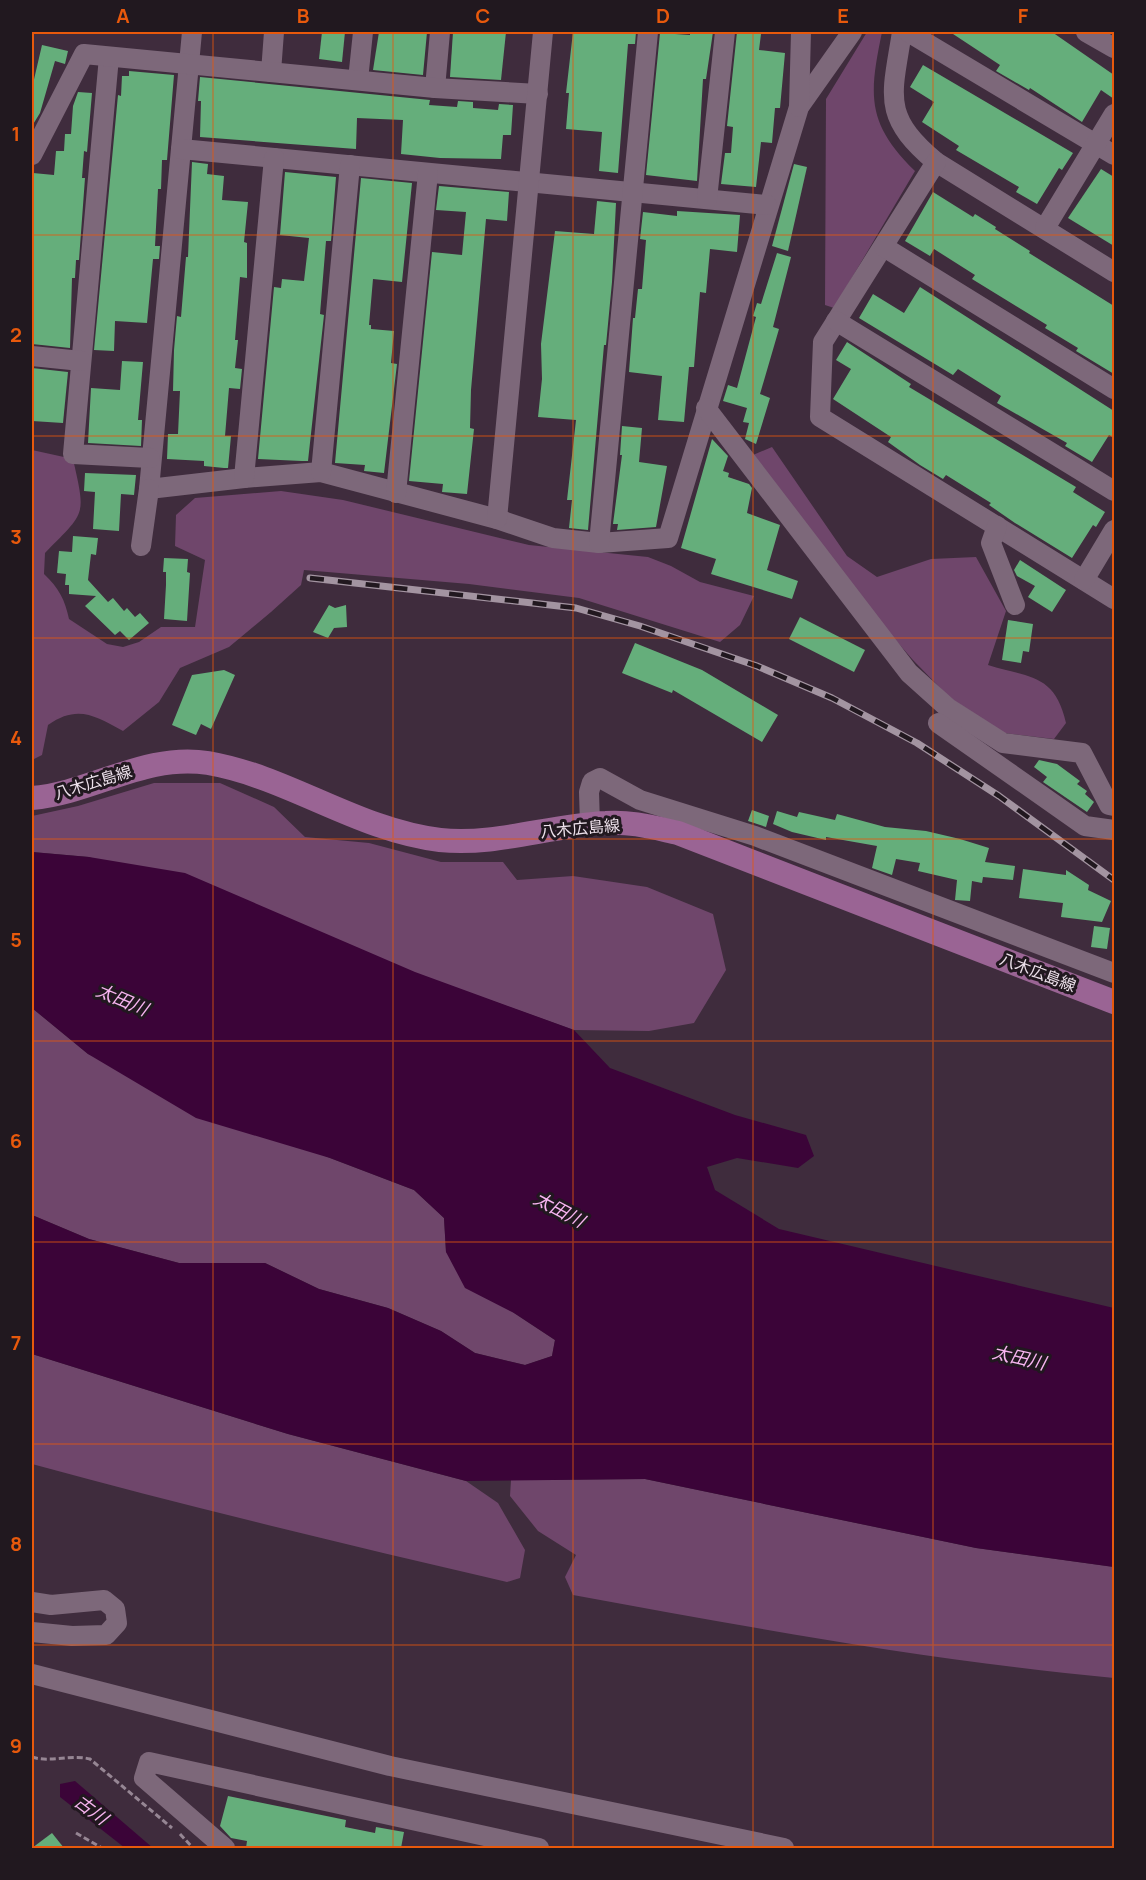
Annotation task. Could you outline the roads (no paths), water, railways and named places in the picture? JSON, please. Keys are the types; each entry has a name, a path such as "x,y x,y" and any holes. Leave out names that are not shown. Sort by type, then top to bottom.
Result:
{"main road":[{"name":"八木広島線","path":"32,798 89,785 133,769 174,762 207,763 262,777 383,828 442,840 487,839 608,822 647,826 678,833 1114,1002"}],"street":[{"path":"141,546 149,489 150,458 192,32"},
{"path":"271,72 274,32"},
{"path":"358,80 363,32"},
{"path":"435,88 440,32"},
{"path":"497,519 543,32"},
{"path":"599,543 648,32"},
{"path":"707,199 725,32"},
{"path":"149,489 321,472 497,519 553,538 599,543 668,538 767,205 799,106 801,32"},
{"path":"799,106 852,32"},
{"path":"902,32 892,94 897,119 912,142 936,162 1114,272"},
{"path":"908,32 1114,155"},
{"path":"1086,32 1114,48"},
{"path":"32,155 84,54 435,88 538,94"},
{"path":"109,57 74,454 150,458"},
{"path":"1045,228 1114,114"},
{"path":"181,149 767,205"},
{"path":"243,478 274,158"},
{"path":"936,162 823,342 820,417 1114,599"},
{"path":"321,472 350,165"},
{"path":"396,493 428,173"},
{"path":"884,247 1114,389"},
{"path":"836,321 1114,491"},
{"path":"32,356 81,361"},
{"path":"706,408 909,673 948,708 1003,742 1082,753 1109,805 1114,806"},
{"path":"997,526 991,543 1015,605"},
{"path":"1084,580 1114,530"},
{"path":"938,723 1085,826 1114,830"},
{"path":"591,824 589,792 592,782 600,778 640,800 755,836 1114,973"},
{"path":"32,1602 51,1605 104,1600 115,1609 117,1623 106,1635 72,1636 32,1632"},
{"path":"32,1674 390,1766 784,1848"},
{"path":"225,1848 144,1778 149,1762 539,1848"}],"water":[{"name":"太田川","path":"32,852 89,857 185,873 415,972 574,1030 610,1068 735,1115 806,1135 814,1156 798,1168 737,1158 707,1167 715,1190 779,1229 1114,1308 1114,1567 976,1548 645,1479 466,1481 288,1434 32,1354 32,1215 89,1239 179,1263 265,1263 319,1289 388,1308 441,1331 475,1353 525,1365 552,1356 555,1340 514,1313 465,1288 446,1252 444,1218 414,1190 330,1158 196,1118 88,1054 32,1008"},
{"name":"古川","path":"75,1781 153,1848 125,1848 60,1797 60,1784"}],"railway":[{"path":"310,578 576,608 640,626 757,666 832,698 917,743 999,796 1114,880"}]}
